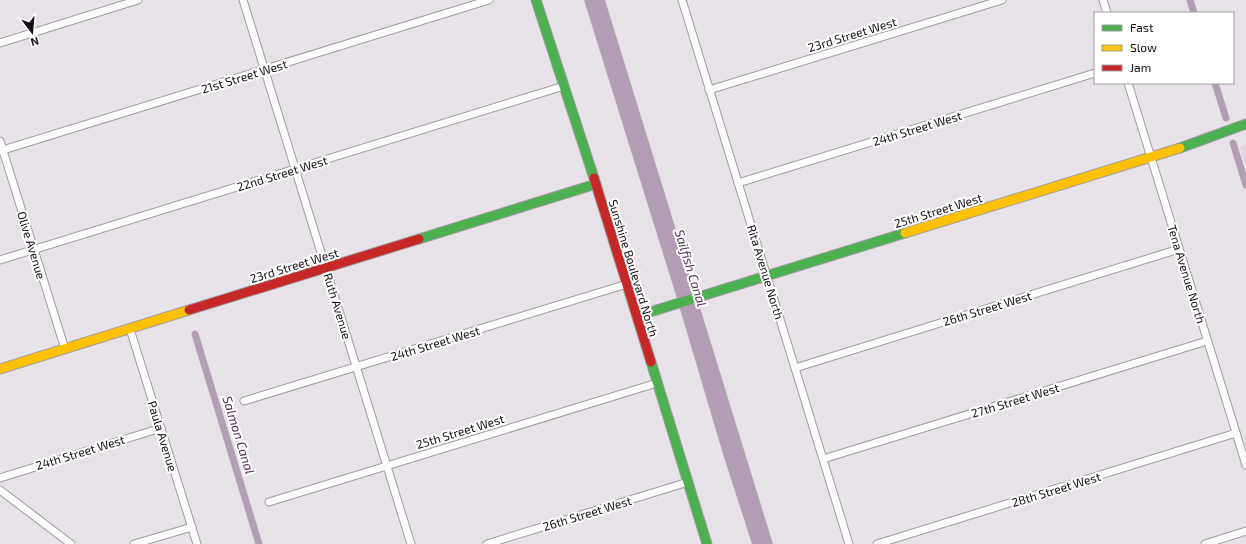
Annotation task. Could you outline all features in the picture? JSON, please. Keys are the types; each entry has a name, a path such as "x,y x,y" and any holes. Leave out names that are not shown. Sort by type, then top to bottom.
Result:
{"street":[{"path":"0,43 138,0"},
{"name":"Ruth Avenue","path":"243,0 411,544"},
{"name":"21st Street West","path":"2,151 489,0"},
{"name":"Sunshine Boulevard North","path":"536,0 596,184 707,544"},
{"name":"Rita Avenue North","path":"682,0 849,544"},
{"name":"23rd Street West","path":"709,90 1002,0"},
{"path":"1103,0 1107,12"},
{"name":"24th Street West","path":"738,183 1094,73"},
{"name":"Tena Avenue North","path":"1128,84 1246,465"},
{"name":"22nd Street West","path":"0,260 564,86"},
{"name":"25th Street West","path":"637,316 1232,131 1246,124"},
{"name":"Olive Avenue","path":"0,141 65,349"},
{"name":"23rd Street West","path":"0,369 596,184"},
{"name":"26th Street West","path":"795,368 1179,249"},
{"name":"24th Street West","path":"244,402 627,284"},
{"name":"Paula Avenue","path":"130,329 197,544"},
{"name":"27th Street West","path":"823,460 1207,341"},
{"name":"25th Street West","path":"269,502 657,383"},
{"name":"24th Street West","path":"0,478 161,428"},
{"name":"28th Street West","path":"877,544 1236,433"},
{"name":"26th Street West","path":"486,544 688,482"},
{"path":"0,490 71,544"},
{"path":"134,544 192,527"},
{"path":"1205,544 1246,532"}],"shaded area":[{"path":"584,0 605,0 773,544 752,544"},
{"path":"1246,144 1246,166 1240,147"}],"waterway":[{"path":"1190,0 1194,12"},
{"path":"1215,84 1226,118"},
{"path":"1233,143 1246,185"},
{"name":"Salmon Canal","path":"195,334 259,544"}],"traffic: fast":[{"path":"536,0 594,178"},
{"path":"1180,148 1246,124"},
{"path":"419,239 596,184"},
{"path":"637,316 905,233"},
{"path":"651,362 707,544"}],"traffic: slow":[{"path":"905,233 1180,148"},
{"path":"0,369 189,310"}],"traffic: jam":[{"path":"594,178 651,362"},
{"path":"189,310 419,239"}],"water label":[{"name":"Sailfish Canal","path":"691,268"}]}
